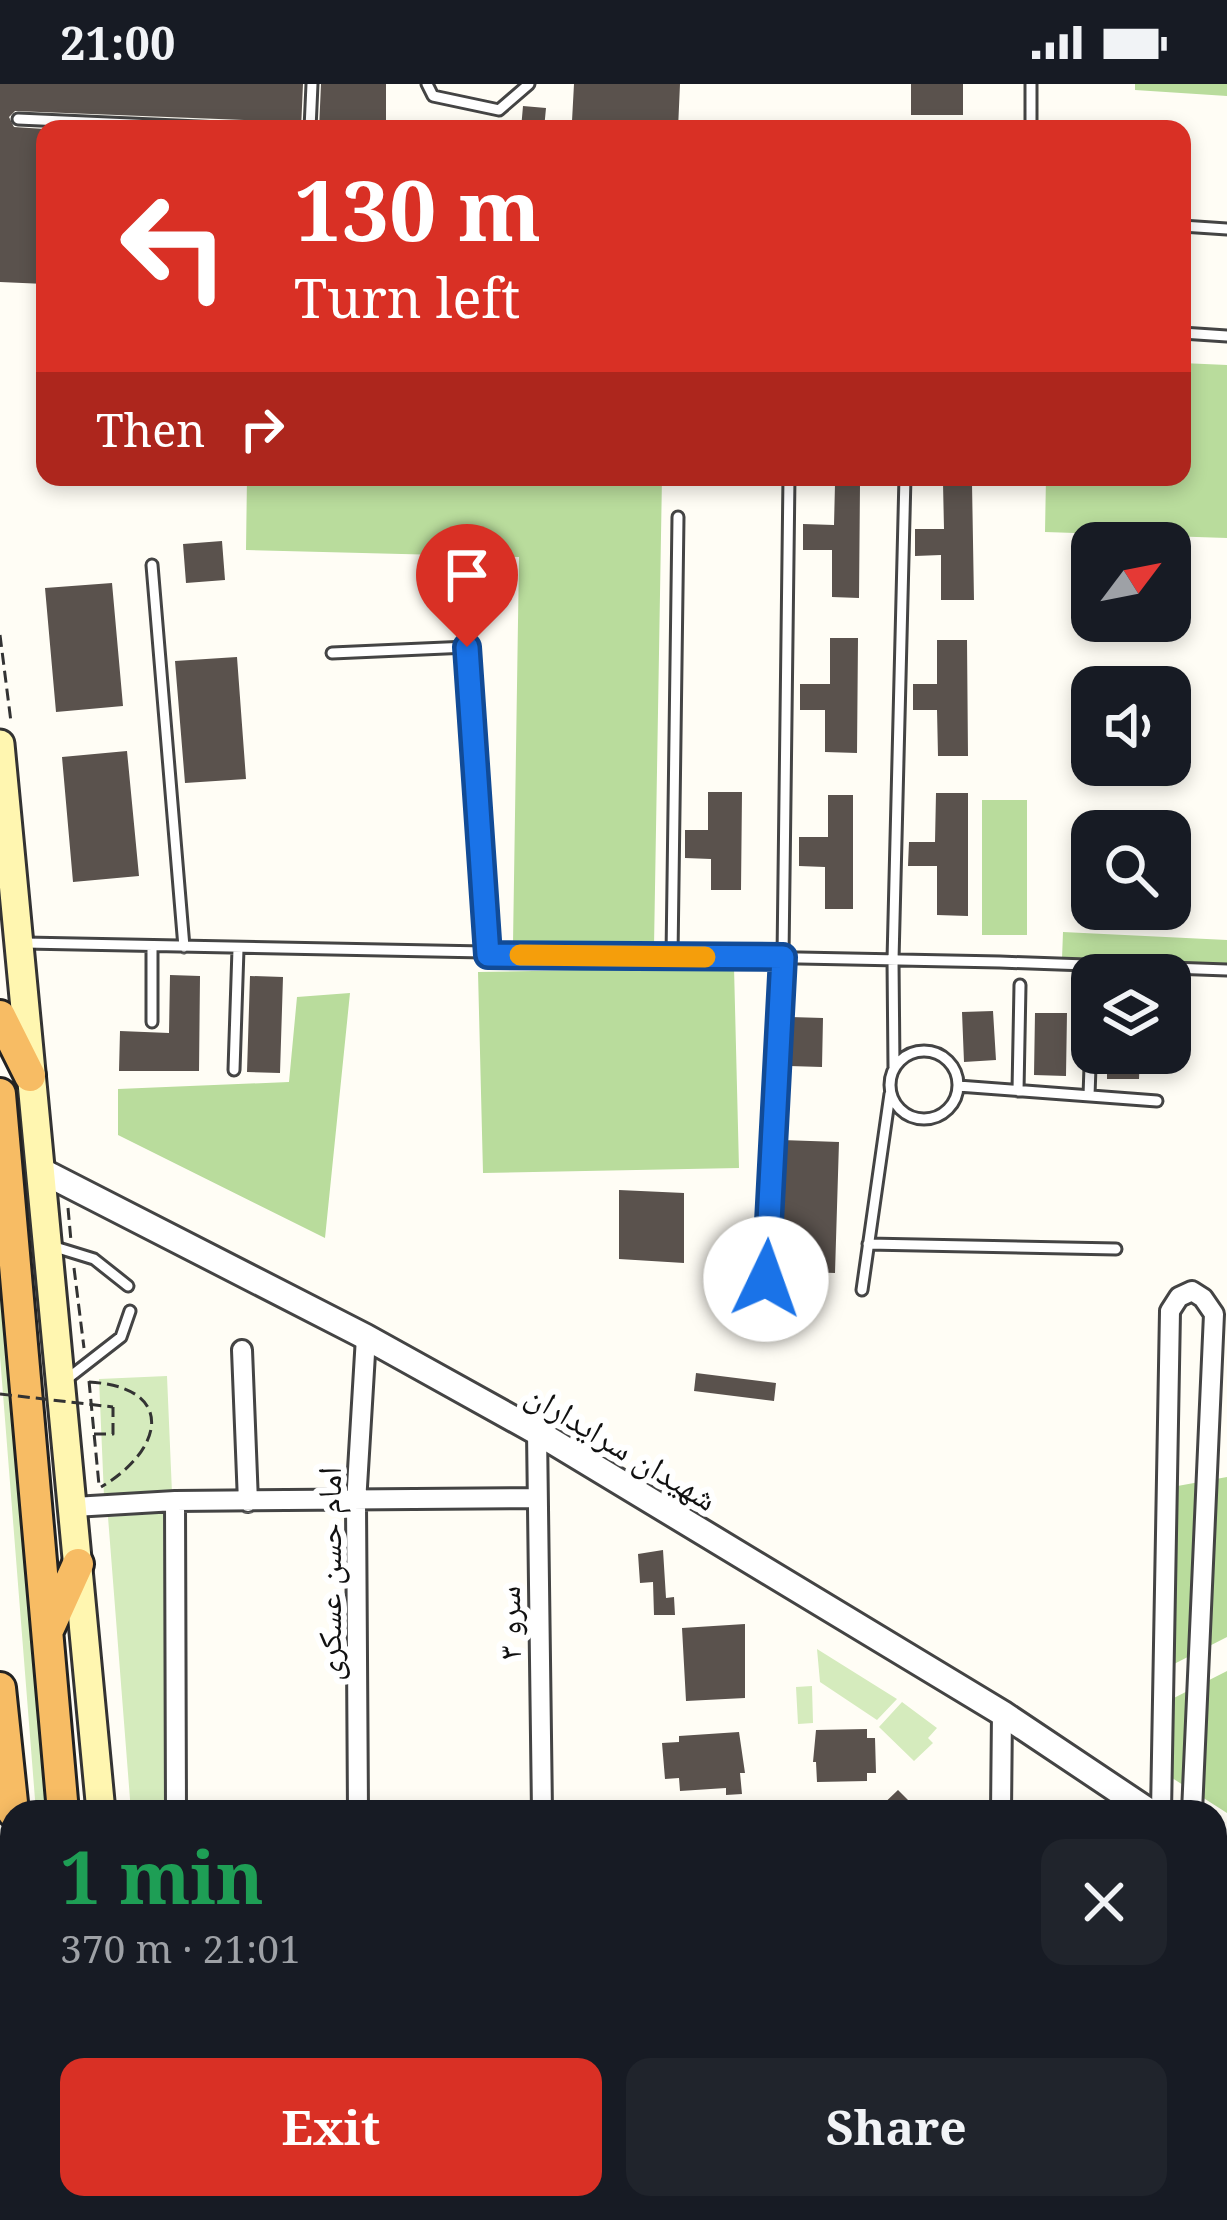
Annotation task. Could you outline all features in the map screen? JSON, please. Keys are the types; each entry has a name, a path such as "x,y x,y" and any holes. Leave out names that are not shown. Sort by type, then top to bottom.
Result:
{"highway":[{"path":"0,1016 30,1076"},
{"path":"0,1094 62,1800"},
{"path":"46,1634 79,1564"},
{"path":"0,1688 11,1800"}],"main road":[{"path":"0,744 100,1800"}],"street":[{"name":"شهیدان سرایداران","path":"40,1170 366,1337 537,1432 1003,1713 1132,1800"},
{"path":"1161,1800 1170,1311 1179,1297 1192,1291 1214,1314 1192,1800"},
{"name":"امام حسن عسکری","path":"358,1800 356,1503 366,1337"},
{"path":"242,1350 248,1502"},
{"path":"1167,1426 1209,1434"},
{"name":"سرو ۳","path":"537,1432 542,1800"},
{"path":"74,1507 536,1498"},
{"path":"176,1502 176,1800"},
{"path":"1001,1800 1003,1713"},
{"path":"1161,1713 1196,1716"}],"lane":[{"path":"310,120 312,84"},
{"path":"427,84 433,96 500,110 529,84"},
{"path":"1030,84 1031,120"},
{"path":"18,119 41,120"},
{"path":"1191,227 1227,229"},
{"path":"1191,334 1227,336"},
{"path":"766,1279 783,957 790,486"},
{"path":"862,1291 894,1066 905,486"},
{"path":"672,956 678,517"},
{"path":"152,565 184,947"},
{"path":"332,653 467,647 488,955"},
{"path":"19,943 1227,970"},
{"path":"152,947 152,1022"},
{"path":"234,1070 238,949"},
{"path":"1018,1091 1020,985"},
{"path":"890,1093 905,1114 922,1120 947,1111 958,1086 949,1062 934,1052 916,1051 894,1066"},
{"path":"1089,1096 1090,1074"},
{"path":"958,1086 1157,1101"},
{"path":"47,1244 94,1259 128,1286"},
{"path":"868,1244 1116,1249"},
{"path":"60,1388 74,1371 121,1337 130,1311"}],"path":[{"path":"89,1382 125,1388 142,1400 151,1419 151,1438 141,1457 99,1488"},
{"path":"0,1394 113,1407 112,1434 94,1434"}],"green space":[{"path":"1135,84 1227,84 1227,96 1135,90"},
{"path":"1191,363 1227,365 1227,538 1191,537 1191,522 1071,522 1071,533 1045,532 1046,486 1191,486"},
{"path":"247,486 662,486 654,947 513,944 519,557 246,550"},
{"path":"982,800 1027,800 1027,935 982,935"},
{"path":"1063,932 1227,940 1227,968 1191,966 1191,954 1071,954 1071,959 1062,959"},
{"path":"734,967 739,1168 483,1173 478,972"},
{"path":"350,993 325,1238 118,1135 118,1089 289,1082 297,997"},
{"path":"0,1204 48,1800 35,1800 0,1356"},
{"path":"167,1376 172,1493 104,1496 99,1379"},
{"path":"1227,1477 1227,1637 1174,1664 1161,1489"},
{"path":"163,1513 168,1800 130,1800 108,1517"},
{"path":"817,1649 897,1699 877,1720 820,1682"},
{"path":"1227,1671 1227,1800 1207,1800 1158,1769 1166,1702"},
{"path":"812,1686 813,1723 798,1724 796,1687"},
{"path":"902,1702 937,1728 928,1738 933,1743 914,1761 879,1727"}],"building":[{"path":"0,84 303,84 301,120 15,111 9,117 14,127 36,128 36,284 0,282"},
{"path":"321,84 386,84 386,120 319,120"},
{"path":"574,84 680,84 678,120 572,120"},
{"path":"911,84 963,84 963,115 911,115"},
{"path":"523,106 546,108 545,120 522,120"},
{"path":"835,486 860,486 859,598 832,597 832,550 803,550 803,524 834,525"},
{"path":"943,486 972,486 974,600 941,600 941,555 915,556 915,529 944,529"},
{"path":"222,541 225,580 186,583 183,544"},
{"path":"112,583 123,706 56,712 45,588"},
{"path":"830,638 858,638 857,753 825,752 825,710 800,710 800,684 830,684"},
{"path":"937,640 967,640 968,756 938,756 937,710 913,710 913,684 937,684"},
{"path":"237,657 246,779 185,783 175,661"},
{"path":"127,751 139,876 73,882 62,757"},
{"path":"708,792 742,792 741,890 711,890 711,859 685,858 685,830 708,830"},
{"path":"936,793 968,793 968,916 937,915 937,866 908,866 909,842 935,842"},
{"path":"828,795 853,795 853,909 825,909 825,867 799,866 799,837 828,837"},
{"path":"170,975 200,976 199,1071 119,1071 120,1031 169,1033"},
{"path":"250,976 283,977 280,1073 247,1072"},
{"path":"993,1011 996,1060 964,1062 962,1012"},
{"path":"1035,1013 1067,1013 1066,1076 1034,1075"},
{"path":"790,1017 823,1018 822,1067 789,1066"},
{"path":"1107,1074 1139,1074 1139,1079 1107,1079"},
{"path":"782,1140 839,1142 835,1273 778,1271"},
{"path":"619,1190 684,1193 684,1263 619,1259"},
{"path":"696,1373 776,1383 774,1401 694,1391"},
{"path":"663,1550 666,1598 674,1597 675,1615 654,1615 653,1582 640,1583 638,1554"},
{"path":"745,1624 745,1698 686,1701 682,1628"},
{"path":"867,1729 867,1738 875,1738 876,1773 867,1773 867,1781 817,1782 813,1762 816,1730"},
{"path":"739,1732 745,1773 740,1773 742,1794 726,1795 726,1788 680,1791 679,1778 665,1779 662,1743 679,1742 679,1736"},
{"path":"898,1790 908,1800 888,1800"}],"slow traffic":[{"path":"520,955 705,957"}],"route":[{"path":"467,647 488,955 783,957 766,1279"}]}
